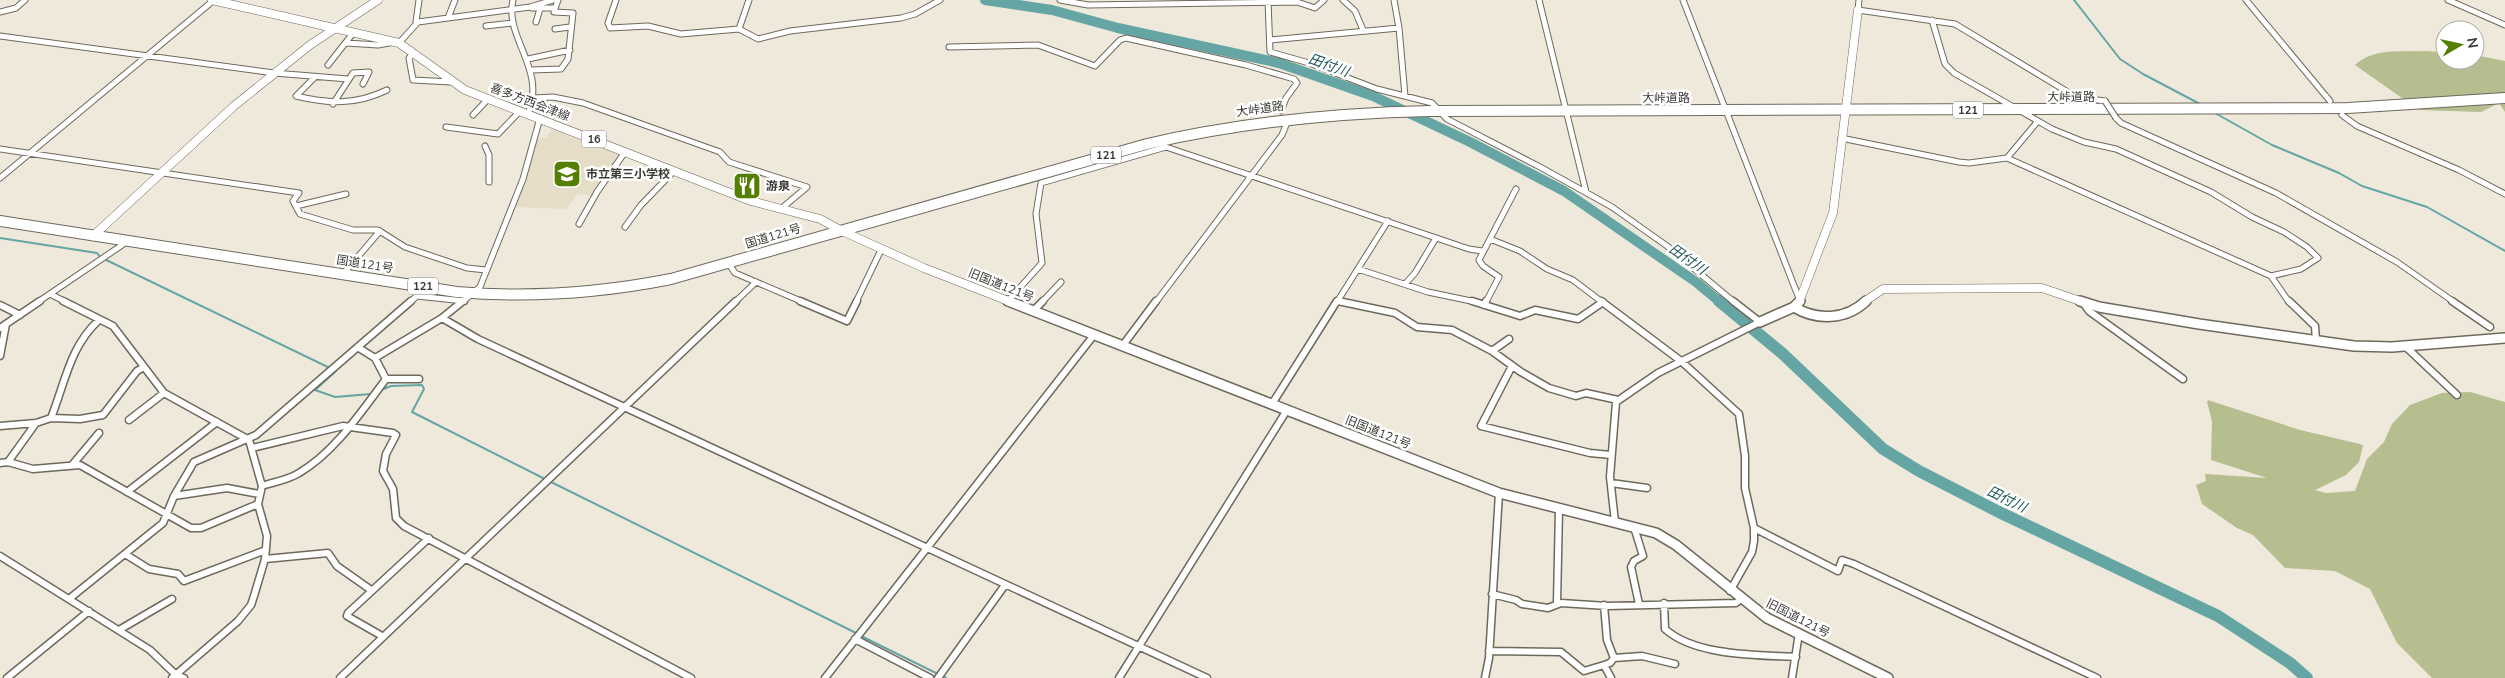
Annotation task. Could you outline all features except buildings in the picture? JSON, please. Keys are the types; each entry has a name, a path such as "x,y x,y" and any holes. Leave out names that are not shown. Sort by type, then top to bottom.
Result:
{"highway":[{"name":"大峠道路","path":"842,231 1176,136 1266,120 1376,112 1436,111 2348,108 2505,98"},
{"name":"国道121号","path":"0,221 473,293 532,296 590,292 658,282 730,264 842,231"}],"street":[{"path":"0,12 16,8 25,0"},
{"path":"0,178 213,0"},
{"name":"喜多方西会津線","path":"213,0 397,42 414,52 451,82 465,90 751,200 820,219 842,231"},
{"path":"93,236 234,106 335,27 378,0"},
{"path":"346,43 378,46 406,38 416,22 418,0"},
{"path":"448,18 455,0"},
{"path":"446,127 498,134 524,112 534,98 528,59 513,23 511,10 513,0"},
{"path":"416,22 530,7 553,0"},
{"path":"553,8 558,0"},
{"path":"616,0 608,23 610,28 648,26 680,34 739,30 758,39 790,31 901,18 915,14 940,0"},
{"path":"739,30 749,0"},
{"path":"1060,0 1092,5 1107,3 1302,2 1315,8 1324,0"},
{"path":"1343,0 1355,11 1363,30"},
{"path":"1394,0 1400,28 1406,96"},
{"path":"1539,0 1586,192"},
{"path":"1683,0 1802,313 1816,316 1849,314 1877,291 1895,288 2042,288 2058,291 2084,304 2182,322 2366,347 2505,338"},
{"path":"1615,522 1611,482 1611,455 1614,408 1618,400 1681,362 1797,304 1833,213 1859,0"},
{"path":"2246,0 2330,101"},
{"path":"2448,0 2505,25"},
{"path":"1268,1 1269,50 1273,53 1310,63 1377,89 1432,103 1436,111 1447,119 1563,177 1636,223 1758,323"},
{"path":"530,7 540,9 553,8"},
{"path":"531,70 565,68 570,50 570,27 573,13 554,12 553,8"},
{"path":"536,22 540,9"},
{"path":"1858,10 1932,20 1955,24 1963,28 2076,96 2082,99 2102,99 2121,122 2276,192 2397,262 2490,327"},
{"path":"1932,20 1947,68 2038,121 2084,142 2116,150 2211,192 2263,223 2284,232 2318,258 2301,269 2271,276"},
{"path":"486,26 513,23"},
{"path":"555,29 570,27"},
{"path":"1270,40 1309,40 1363,30 1400,28"},
{"path":"328,65 354,32"},
{"path":"0,36 274,73 315,78 348,79"},
{"path":"949,47 1038,45 1095,66 1120,40 1126,38 1261,69 1294,80 1297,83 1286,98 1281,111"},
{"path":"528,59 570,50"},
{"path":"414,52 409,58 412,80 451,82"},
{"path":"333,104 354,72 368,72 363,84"},
{"path":"315,78 296,96 333,104 367,98 387,90"},
{"path":"473,115 489,98"},
{"path":"534,98 553,98 583,103 720,152 729,162 807,187 782,208"},
{"path":"2342,115 2357,126 2459,170 2505,194"},
{"path":"375,358 442,318 480,288 523,179 540,118"},
{"path":"2007,158 2038,121"},
{"path":"1124,345 1253,174 1286,129 1286,125"},
{"path":"1842,138 1959,162 2007,158 2271,276 2293,307 2314,326 2316,341"},
{"path":"485,146 489,155 489,182"},
{"path":"1008,301 1038,271 1042,263 1036,214 1041,183 1166,147 1253,174 1436,238 1482,251"},
{"path":"0,149 299,193 294,200 300,214 353,230 380,231 404,247 467,268 486,270"},
{"path":"579,224 597,192 625,152"},
{"path":"626,227 641,204 674,171"},
{"path":"1484,304 1500,277 1480,264 1478,260 1516,189"},
{"path":"296,206 346,194"},
{"path":"1272,404 1388,221"},
{"path":"343,274 380,231"},
{"name":"旧国道121号","path":"842,231 881,250 1033,311 1499,493 1647,530 1670,541 1767,618 1888,678"},
{"path":"1405,284 1415,273 1436,238"},
{"path":"1490,239 1520,251 1547,269 1570,278 1681,362 1740,415 1745,456 1745,488 1754,528 1752,552 1730,590"},
{"path":"0,328 128,241"},
{"path":"730,264 735,273 847,321 881,250"},
{"path":"1358,269 1428,292 1463,298 1520,316 1535,310 1577,319 1603,302"},
{"path":"340,678 756,282"},
{"path":"1033,311 1061,282"},
{"path":"50,294 116,329 164,392 249,440 252,448 262,486 258,504 267,536 264,559 251,605 245,614 174,676"},
{"path":"69,599 161,525 167,516 174,496 194,462 249,440 417,296 464,301"},
{"path":"1338,301 1395,314 1417,327 1452,330 1492,351 1512,366 1549,388 1576,396 1589,393 1618,400"},
{"path":"2084,304 2089,311 2184,379"},
{"path":"0,305 20,315"},
{"path":"442,318 478,339 1207,678"},
{"path":"51,418 59,403 64,378 77,345 86,331 99,320"},
{"path":"0,356 6,324"},
{"path":"824,678 1094,334"},
{"path":"1492,351 1509,339"},
{"path":"2404,345 2457,394"},
{"path":"358,348 375,358 386,379"},
{"path":"0,426 36,423 51,418 80,419 103,415 137,371 144,366"},
{"path":"1512,366 1481,426 1590,453 1611,455"},
{"path":"386,379 419,379"},
{"path":"262,486 304,470 368,406 386,379"},
{"path":"129,420 164,392"},
{"path":"1119,678 1286,410"},
{"path":"127,492 217,422"},
{"path":"8,462 36,423"},
{"path":"252,448 343,426 396,436 386,454 383,472 394,489 396,518 404,526 466,557 691,678"},
{"path":"73,464 98,432"},
{"path":"0,463 8,462 33,469 73,464 82,465 188,527 200,528 258,504"},
{"path":"1611,482 1647,488"},
{"path":"174,496 216,488 259,494"},
{"path":"1485,678 1489,651 1499,493"},
{"path":"1557,603 1556,527 1559,509"},
{"path":"1634,527 1643,556 1634,561 1631,567 1639,604"},
{"path":"1754,528 1838,570 1842,560 1854,564 2097,678"},
{"path":"382,636 347,616 371,590 429,538"},
{"path":"125,554 149,569 178,574 184,581 214,568 266,550"},
{"path":"264,559 328,553 337,566 371,590"},
{"path":"0,556 150,650 174,676 184,678"},
{"path":"939,676 1005,585"},
{"path":"1492,594 1516,600 1522,604 1548,608 1557,603 1604,605 1664,603 1736,604 1741,599"},
{"path":"119,630 172,599"},
{"path":"1664,603 1665,629 1674,637 1714,650 1796,657"},
{"path":"1604,605 1607,640 1614,658"},
{"path":"7,678 89,611"},
{"path":"1792,678 1799,634"},
{"path":"855,639 930,678"},
{"path":"1489,651 1536,650 1561,652 1584,671 1610,663 1614,658 1642,656 1675,664"},
{"path":"1604,665 1611,678"}],"shaded area":[{"name":"市立第三小学校","path":"553,127 621,154 593,196 577,194 566,209 514,207 533,155 536,139 546,138"}],"green space":[{"path":"2396,51 2435,52 2435,70 2485,70 2485,57 2505,61 2505,112 2499,103 2481,112 2419,110 2355,65 2378,53"},
{"path":"2470,392 2505,402 2505,678 2432,678 2397,643 2370,589 2335,571 2285,568 2253,535 2237,528 2202,504 2196,485 2206,481 2205,474 2267,478 2211,460 2212,421 2208,400 2300,430 2363,446 2359,462 2346,475 2315,490 2326,493 2355,491 2367,459 2384,442 2392,424 2410,405 2442,393"}],"waterway":[{"name":"田付川","path":"985,0 1052,10 1118,28 1279,63 1373,96 1470,142 1564,191 1696,282 1720,302"},
{"path":"2074,0 2120,59 2143,74 2200,104"},
{"path":"2215,113 2272,145 2339,173 2362,186 2427,207 2505,251"},
{"path":"0,238 97,253 100,257 336,371 315,390 335,397 371,394"},
{"name":"田付川","path":"1719,301 1783,354 1883,449 1919,471 1999,512 2218,616 2290,663 2307,678"},
{"path":"381,390 391,386 422,385 424,389 412,412 545,479"},
{"path":"549,481 856,633"},
{"path":"861,636 946,678"}],"place":[{"name":"市立第三小学校","path":"567,174"},
{"name":"游泉","path":"747,186"}]}
